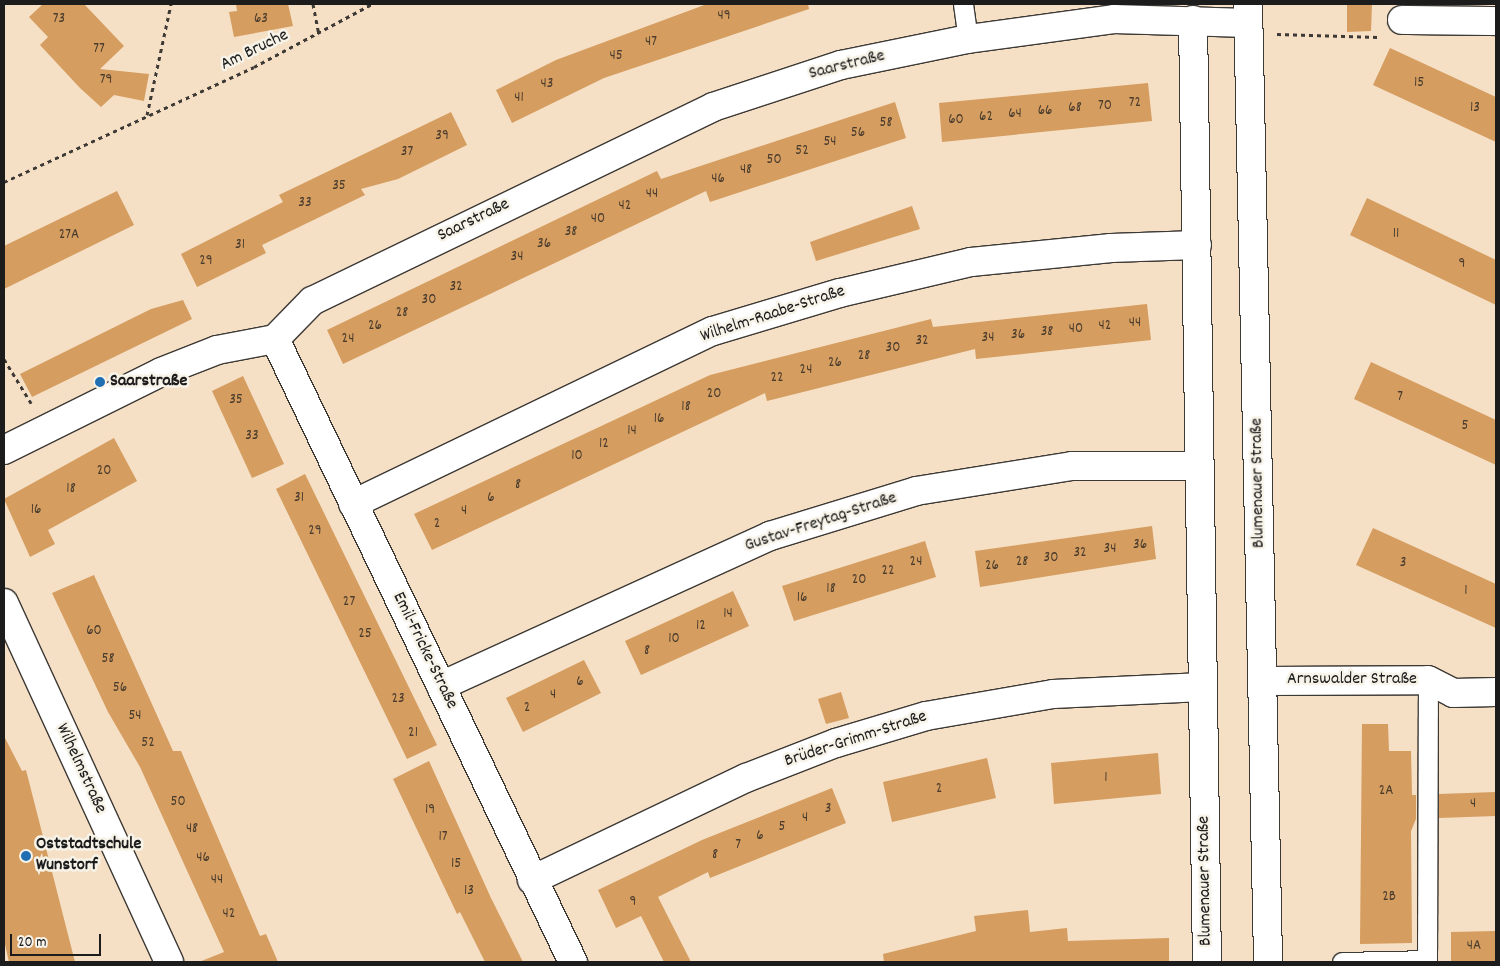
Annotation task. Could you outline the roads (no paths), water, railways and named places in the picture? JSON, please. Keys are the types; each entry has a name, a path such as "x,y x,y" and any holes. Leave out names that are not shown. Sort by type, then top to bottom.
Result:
{"street":[{"path":"1402,20 1446,11 1496,21"},
{"name":"Saarstraße","path":"275,339 312,301 713,106 841,66 968,39 1114,19 1193,20 1248,13"},
{"name":"Blumenauer Straße","path":"1248,13 1264,681 1268,962"},
{"name":"Blumenauer Straße","path":"1193,20 1197,246 1197,466 1207,962"},
{"name":"Wilhelm-Raabe-Straße","path":"353,504 713,331 840,293 971,262 1111,248 1197,246"},
{"path":"4,450 171,368 217,350 275,339"},
{"name":"Emil-Fricke-Straße","path":"275,339 532,880 573,962"},
{"name":"Gustav-Freytag-Straße","path":"441,686 770,536 916,492 1072,466 1197,466"},
{"name":"Wilhelmstraße","path":"4,603 169,962"},
{"name":"Arnswalder Straße","path":"1264,681 1428,680 1453,693 1496,692"},
{"name":"Brüder-Grimm-Straße","path":"532,880 746,778 836,743 926,716 1053,694 1202,687"}],"lane":[{"path":"963,4 968,39"},
{"path":"1342,962 1427,960 1428,680"}],"place":[{"name":"Saarstraße","path":"100,382"},
{"name":"Oststadtschule Wunstorf","path":"26,856"}]}
